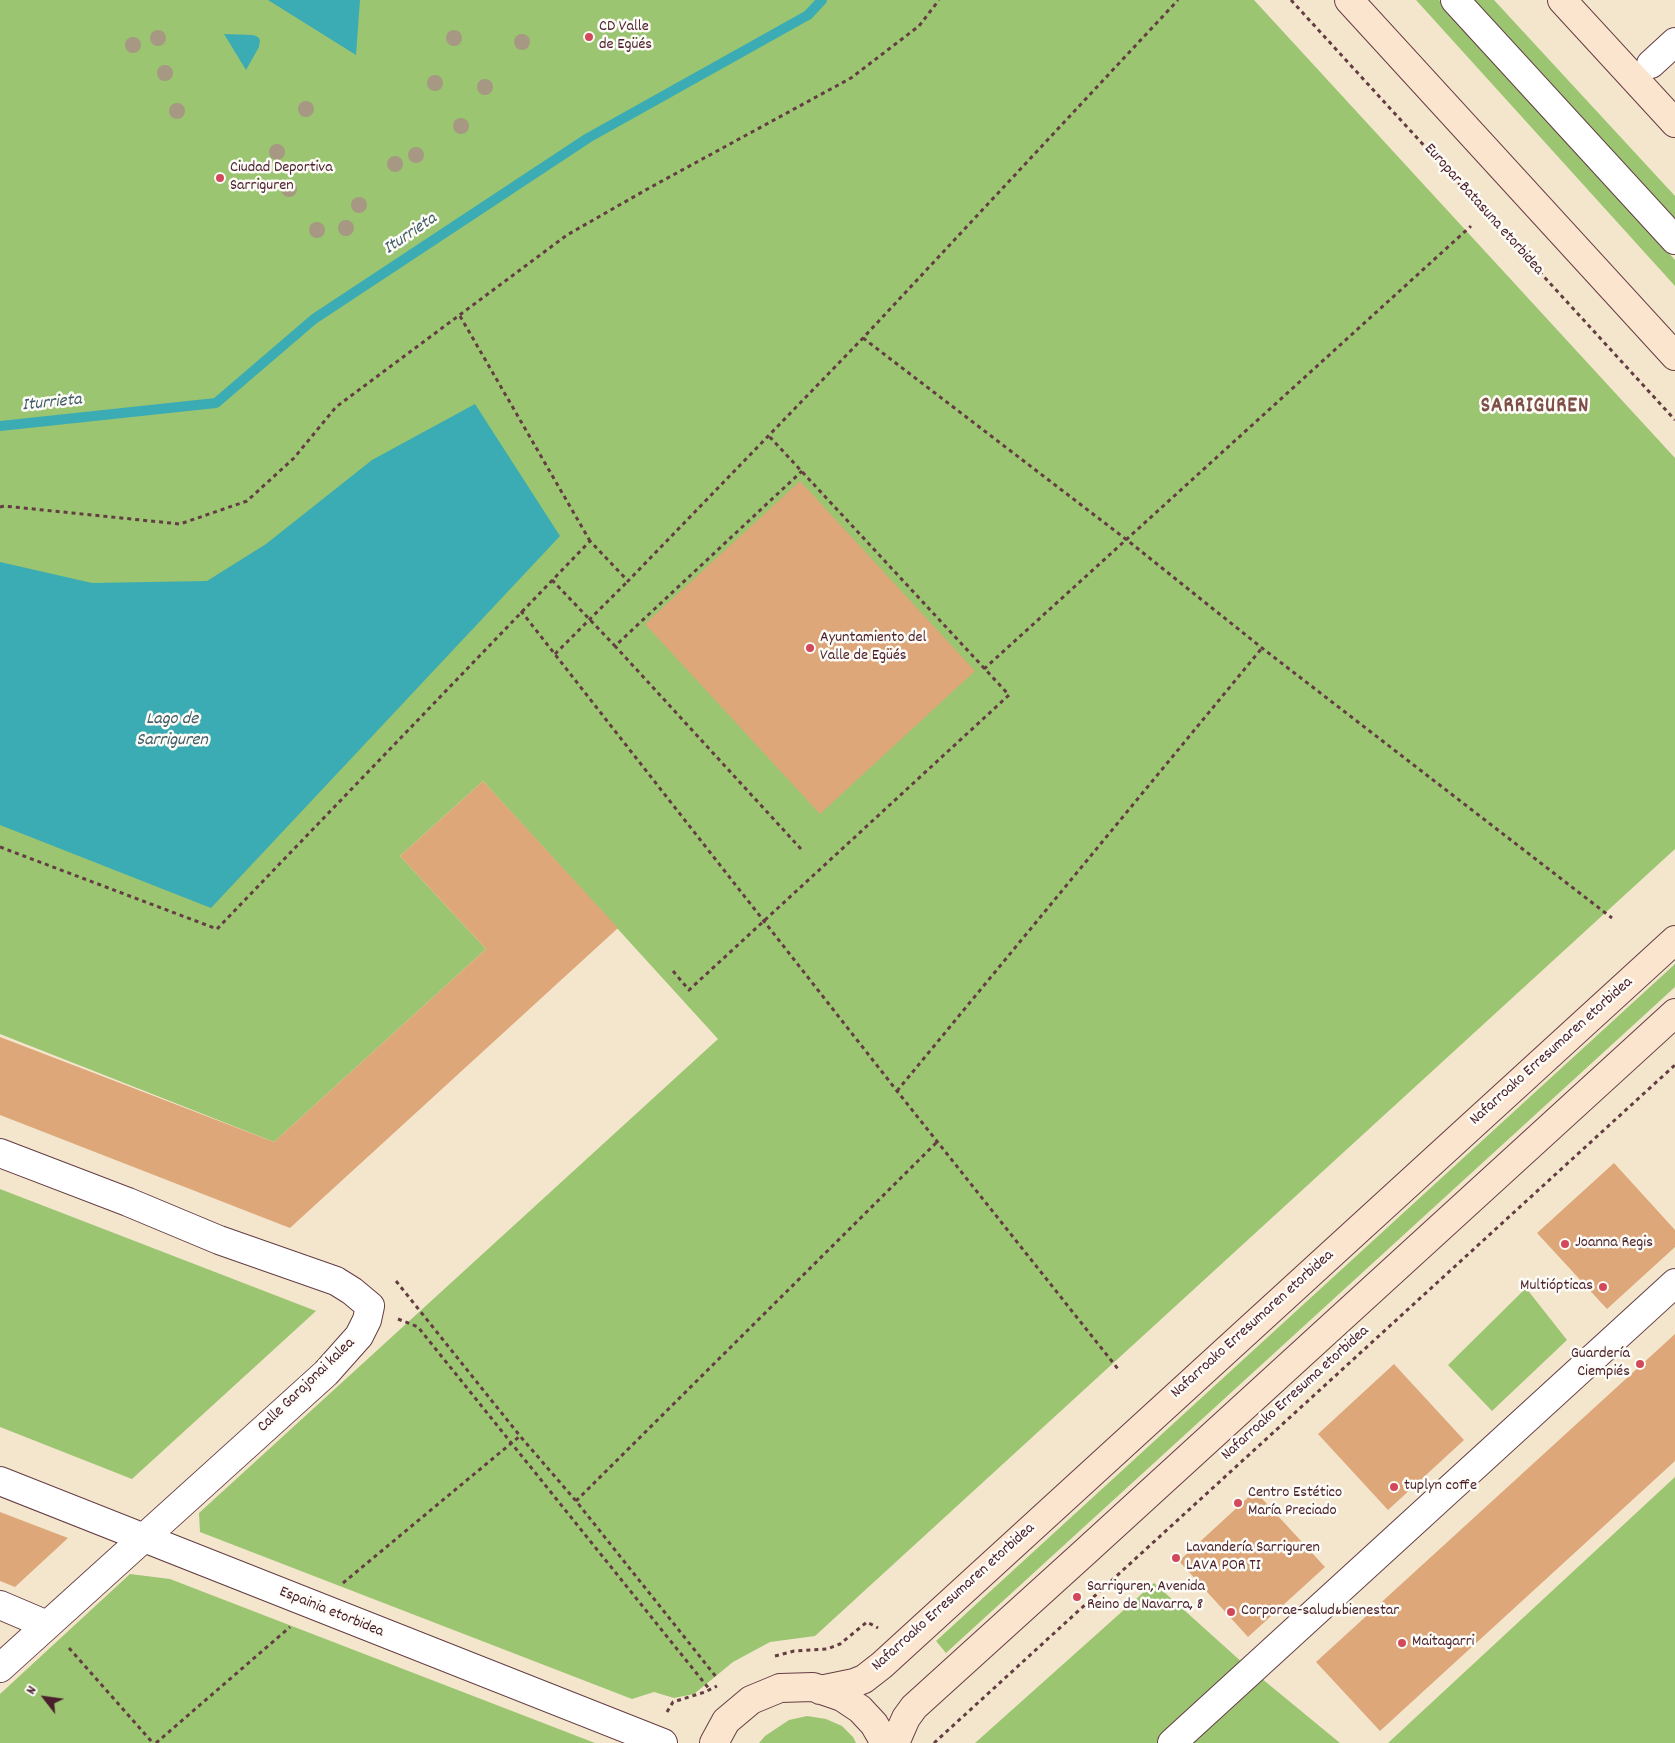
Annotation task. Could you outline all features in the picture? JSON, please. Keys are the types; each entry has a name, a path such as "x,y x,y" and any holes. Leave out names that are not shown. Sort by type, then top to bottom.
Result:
{"street":[{"path":"1349,0 1675,356"},
{"path":"1455,0 1675,240"},
{"path":"1562,0 1675,123"},
{"path":"1651,64 1675,42"},
{"name":"Nafarroako Erresumaren etorbidea","path":"820,1690 864,1679 882,1665 1675,940"},
{"path":"895,1743 906,1718 914,1707 1093,1546 1675,1013"},
{"name":"Calle Garajonai kalea","path":"0,1153 128,1202 219,1240 336,1282 352,1291 370,1306 359,1336 326,1373 0,1668"},
{"path":"1172,1743 1675,1283"},
{"name":"Espainia etorbidea","path":"0,1481 663,1743"},
{"path":"0,1605 47,1625"},
{"path":"714,1743 726,1722 750,1700 780,1688 812,1687 842,1697 860,1709 874,1724 885,1743"}],"path":[{"path":"0,507 180,524 247,501 294,458 336,407 567,235 851,78 919,26 939,0"},
{"path":"555,654 863,338 1178,0"},
{"name":"Europar Batasuna etorbidea","path":"1291,0 1675,420"},
{"path":"984,669 1471,226"},
{"path":"460,316 590,541 628,581"},
{"path":"863,338 1127,540 1262,648 1612,918"},
{"path":"673,971 689,990 1009,695 768,434"},
{"path":"615,646 802,471"},
{"path":"0,847 217,929 590,541"},
{"path":"552,580 802,849"},
{"path":"521,612 1118,1369"},
{"path":"897,1091 1262,648"},
{"name":"Nafarroako Erresuma etorbidea","path":"934,1743 1675,1065"},
{"path":"576,1500 938,1142"},
{"path":"396,1281 520,1436 576,1500 717,1678"},
{"path":"394,1316 418,1327 710,1690"},
{"path":"65,1644 154,1743 314,1606 520,1436"},
{"path":"771,1657 794,1651 827,1649 840,1644 867,1622 876,1626 883,1633"},
{"path":"665,1716 673,1702 710,1690 722,1683"}],"green space":[{"path":"0,0 1254,0 1675,458 1675,849 815,1636 770,1642 733,1662 694,1694 674,1698 654,1692 632,1699 200,1532 199,1513 718,1039 483,781 400,856 486,949 274,1142 0,1034"},
{"path":"1416,0 1439,0 1559,130 1474,0 1494,0 1675,196 1675,221 1596,136 1578,154 1675,260 1675,286"},
{"path":"1675,964 1675,987 946,1653 936,1641"},
{"path":"0,1189 316,1311 132,1479 0,1427"},
{"path":"1526,1288 1567,1340 1492,1411 1448,1365"},
{"path":"1675,1477 1675,1743 1388,1743"},
{"path":"130,1574 170,1579 595,1743 0,1743 0,1694"},
{"path":"1154,1583 1244,1664 1340,1743 975,1743"},
{"path":"807,1716 826,1719 842,1726 856,1743 759,1743 765,1736 789,1720"}],"water":[{"path":"268,0 360,0 356,55"},
{"path":"224,34 253,35 260,40 259,47 246,70"},
{"name":"Lago de Sarriguren","path":"475,404 560,536 211,908 0,825 0,562 92,583 207,581 266,544 372,460"}],"building":[{"name":"Ayuntamiento del Valle de Egüés","path":"800,481 975,671 820,814 645,624"},
{"path":"483,781 618,928 290,1228 0,1115 0,1037 274,1142 486,949 400,856"},
{"path":"1614,1163 1675,1230 1675,1247 1607,1309 1537,1233"},
{"path":"1675,1334 1675,1461 1380,1731 1316,1662"},
{"path":"1394,1364 1464,1440 1388,1510 1318,1434"},
{"path":"1255,1491 1325,1567 1248,1637 1179,1561"},
{"path":"0,1512 68,1538 15,1587 0,1581"}],"waterway":[{"name":"Iturrieta","path":"0,426 216,403 314,319 588,138 808,15 822,0"}],"place":[{"name":"CD Valle de Egüés","path":"589,37"},
{"name":"Ciudad Deportiva Sarriguren","path":"220,178"},
{"name":"Ayuntamiento del Valle de Egüés","path":"810,648"},
{"name":"Joanna Regis","path":"1565,1244"},
{"name":"Multiópticas","path":"1603,1287"},
{"name":"Guardería Ciempiés","path":"1640,1364"},
{"name":"tuplyn coffe","path":"1394,1487"},
{"name":"Centro Estético María Preciado","path":"1238,1503"},
{"name":"Lavandería Sarriguren LAVA POR TI","path":"1176,1558"},
{"name":"Sarriguren, Avenida Reino de Navarra, 8","path":"1077,1597"},
{"name":"Corporae-salud&bienestar","path":"1231,1612"},
{"name":"Maitagarri","path":"1402,1643"}],"district":[{"name":"SARRIGUREN","path":"1535,408"}]}
